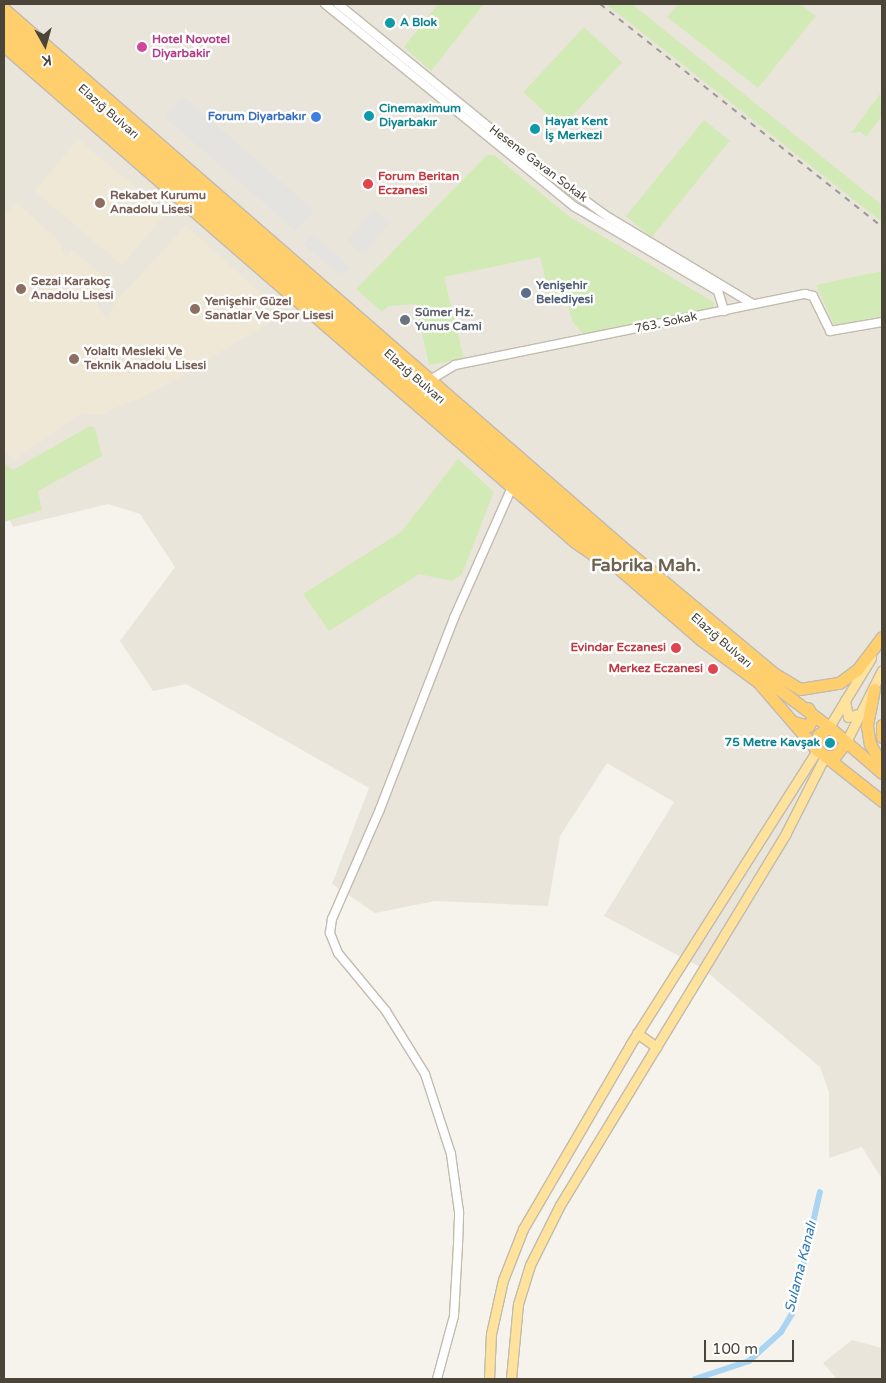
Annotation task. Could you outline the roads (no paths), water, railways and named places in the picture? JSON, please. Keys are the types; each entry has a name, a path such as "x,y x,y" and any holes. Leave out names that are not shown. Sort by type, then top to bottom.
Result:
{"highway":[{"path":"4,9 626,550 775,674 800,689 839,682 857,670 882,638"},
{"name":"Elazığ Bulvarı","path":"4,21 675,601 743,662 807,707 829,727"},
{"name":"Elazığ Bulvarı","path":"4,35 700,639 758,682 821,753 882,801"},
{"path":"4,46 575,542 628,576"},
{"path":"626,550 675,601"},
{"path":"874,689 867,726 870,744 882,765"},
{"path":"793,720 808,726 813,718 807,707"},
{"path":"882,725 882,737"},
{"path":"846,742 839,754 821,753 818,735 829,727 839,732 846,742 882,773"}],"main road":[{"path":"829,727 882,638"},
{"path":"846,742 882,670"},
{"path":"846,700 848,717 861,713"},
{"path":"489,1379 491,1334 510,1260 523,1229 638,1033 821,753"},
{"path":"510,1379 518,1304 530,1265 560,1205 786,833 821,753"},
{"path":"638,1033 656,1047"}],"street":[{"path":"325,4 575,207 718,291 724,311"},
{"name":"Hesene Gavan Sokak","path":"338,4 543,170 608,217 753,304"},
{"name":"763. Sokak","path":"430,380 455,365 805,294 813,296 830,331 882,322"},
{"path":"437,1379 454,1316 458,1245 459,1212 449,1146 425,1074 386,1011 338,953 330,932 332,919 380,809 454,618 512,487"}],"waterway":[{"name":"Sulama Kanalı","path":"695,1379 749,1361 781,1332 792,1314 820,1192"}],"railway":[{"path":"600,4 882,227"}],"place":[{"name":"A Blok","path":"390,23"},
{"name":"Hotel Novotel Diyarbakir","path":"142,47"},
{"name":"Cinemaximum Diyarbakır","path":"369,116"},
{"name":"Forum Diyarbakır","path":"316,117"},
{"name":"Hayat Kent İş Merkezi","path":"535,129"},
{"name":"Forum Beritan Eczanesi","path":"368,184"},
{"name":"Rekabet Kurumu Anadolu Lisesi","path":"100,203"},
{"name":"Sezai Karakoç Anadolu Lisesi","path":"21,289"},
{"name":"Yenişehir Belediyesi","path":"526,293"},
{"name":"Yenişehir Güzel Sanatlar Ve Spor Lisesi","path":"195,309"},
{"name":"Sümer Hz. Yunus Cami","path":"405,320"},
{"name":"Yolaltı Mesleki Ve Teknik Anadolu Lisesi","path":"74,359"},
{"name":"Evindar Eczanesi","path":"676,648"},
{"name":"Merkez Eczanesi","path":"713,669"},
{"name":"75 Metre Kavşak","path":"830,743"}],"district":[{"name":"Fabrika Mah.","path":"646,565"}]}
